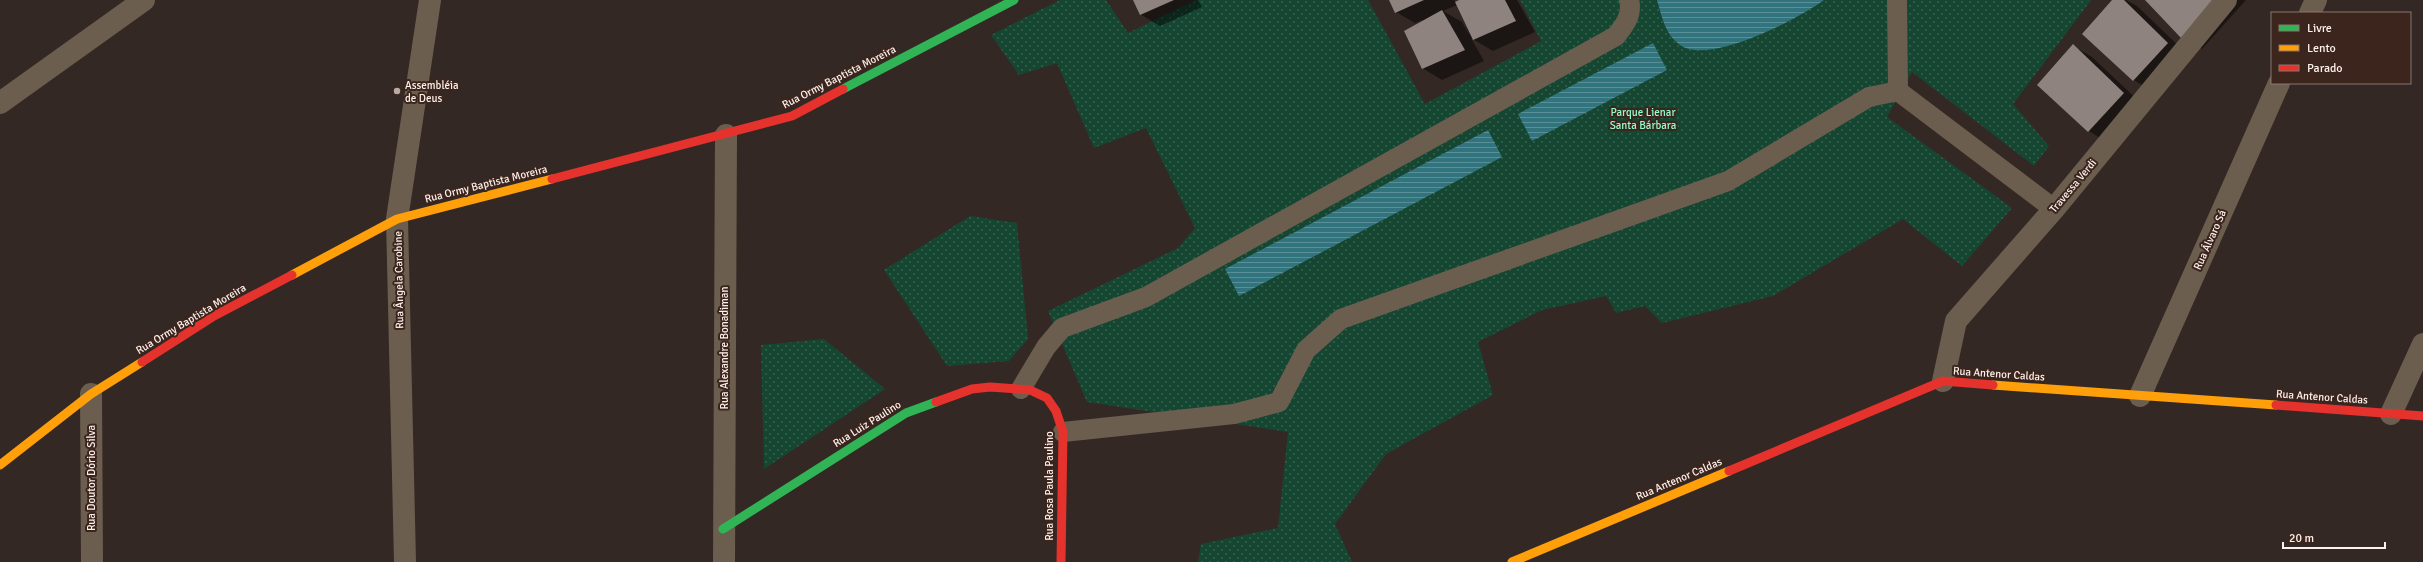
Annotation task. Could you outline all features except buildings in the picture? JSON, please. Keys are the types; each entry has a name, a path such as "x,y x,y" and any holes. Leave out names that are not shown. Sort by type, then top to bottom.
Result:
{"street":[{"path":"0,103 144,0"},
{"name":"Rua Ângela Carobine","path":"404,562 398,219 430,0"},
{"name":"Rua Ormy Baptista Moreira","path":"0,465 91,394 214,316 398,219 726,135 792,116 1014,0"},
{"name":"Travessa Verdi","path":"1943,381 1956,321 2054,209 2226,0"},
{"path":"2310,12 2316,0"},
{"name":"Rua Álvaro Sá","path":"2140,396 2279,84"},
{"name":"Rua Alexandre Bonadiman","path":"724,562 726,135"},
{"path":"2391,414 2423,344"},
{"name":"Rua Antenor Caldas","path":"1512,562 1943,381 2423,416"},
{"name":"Rua Luiz Paulino","path":"723,529 906,413 972,389 990,387 1021,389 1040,394"},
{"name":"Rua Doutor Dório Silva","path":"91,394 92,562"},
{"name":"Rua Rosa Paula Paulino","path":"1040,394 1052,403 1063,432 1061,562"}],"lane":[{"path":"1021,389 1046,347 1062,328 1146,296 1616,36 1627,21 1631,6 1630,0"},
{"path":"1897,0 1898,90"},
{"path":"1898,90 2054,209"},
{"path":"1063,432 1234,414 1279,402 1306,350 1341,319 1728,181 1869,97 1898,90"}],"green space":[{"name":"Parque Lienar Santa Bárbara","path":"1060,0 1106,0 1128,33 1196,0 1368,0 1425,104 1541,41 1520,0 2091,0 2013,104 2049,146 2034,166 1912,72 1887,117 2012,208 1962,266 1903,219 1773,296 1662,323 1645,306 1616,313 1606,296 1542,310 1478,342 1493,395 1386,454 1335,524 1352,562 1198,562 1201,544 1278,528 1288,432 1087,402 1048,311 1178,248 1195,228 1146,128 1094,148 1057,63 1019,75 991,35"},
{"path":"970,216 1017,223 1028,339 1009,361 947,366 884,270"},
{"path":"824,339 885,389 764,469 761,345"}],"water":[{"path":"1657,0 1824,0 1795,18 1753,38 1711,50 1693,50 1680,45 1671,36 1665,25"},
{"path":"1653,43 1667,70 1532,141 1518,114"},
{"path":"1488,130 1502,157 1239,296 1225,269"}],"traffic: fast":[{"path":"843,89 1014,0"},
{"path":"723,529 906,413 936,402"}],"traffic: slow":[{"path":"292,275 397,219 552,179"},
{"path":"0,465 91,394 142,362"},
{"path":"1993,385 2276,405"},
{"path":"1512,562 1729,471"}],"traffic: jam":[{"path":"552,179 792,116 843,89"},
{"path":"142,362 214,316 292,275"},
{"path":"1729,471 1943,381 1993,385"},
{"path":"936,402 972,389 990,387 1030,390 1047,398 1056,411 1063,432 1061,562"},
{"path":"2276,405 2423,416"}],"place":[{"name":"Assembléia de Deus","path":"397,91"}]}
